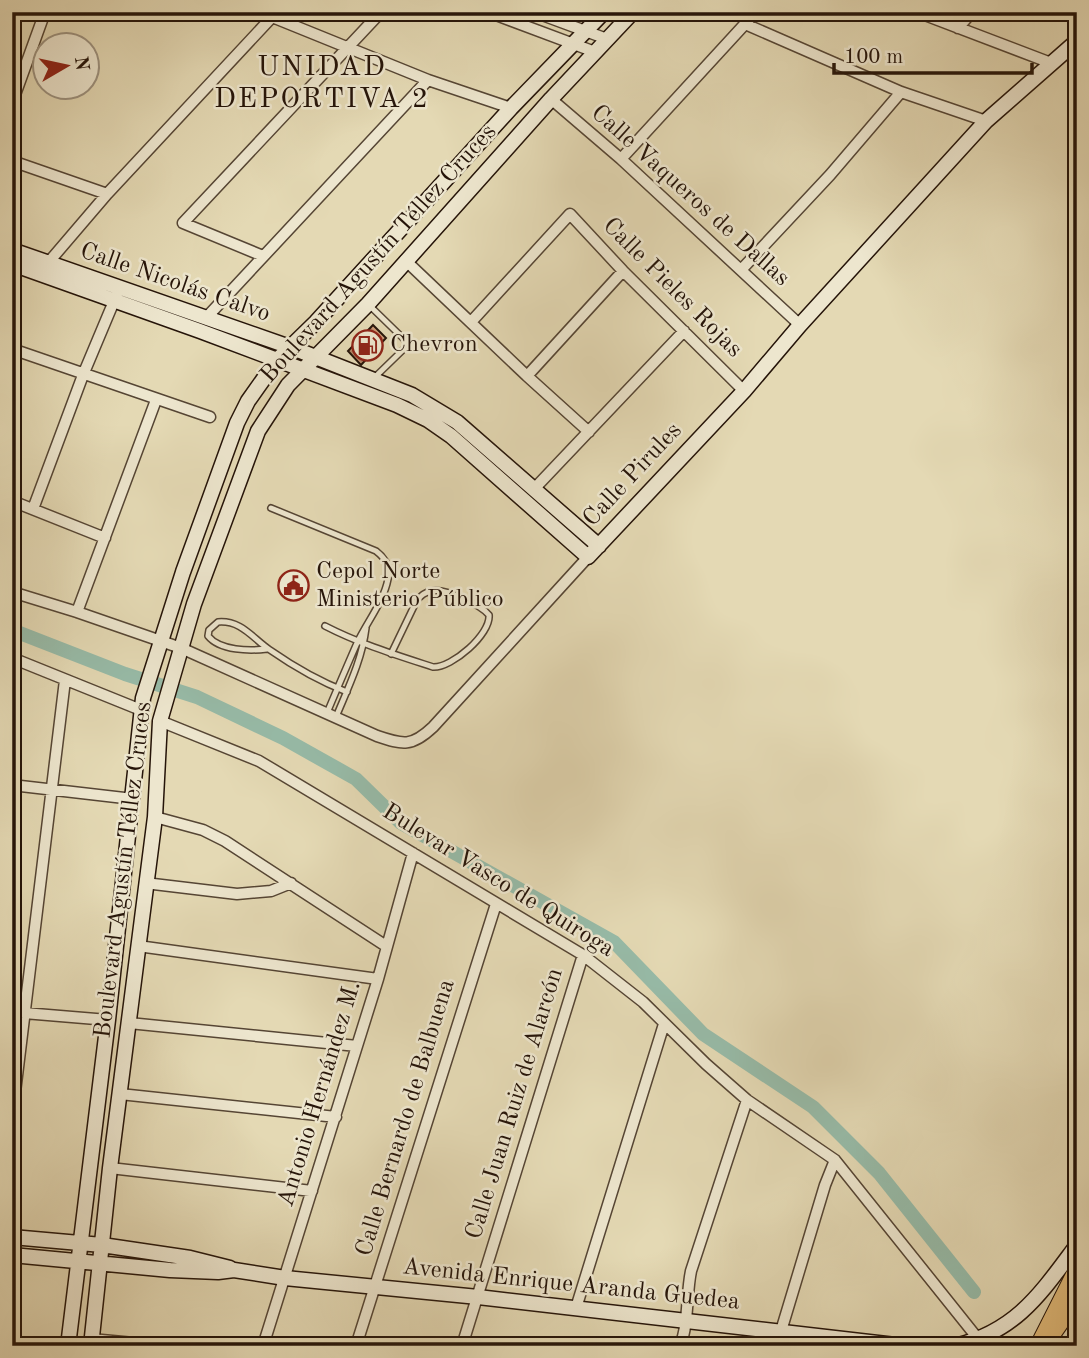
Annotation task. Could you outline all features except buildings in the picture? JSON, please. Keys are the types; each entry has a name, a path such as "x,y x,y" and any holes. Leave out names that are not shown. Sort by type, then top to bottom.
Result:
{"main road":[{"path":"1038,1346 1077,1269"},
{"path":"1045,1346 1077,1299"}],"street":[{"path":"12,103 45,12"},
{"path":"260,12 428,80 511,108"},
{"path":"264,256 184,223 381,12"},
{"path":"488,12 595,52"},
{"path":"534,12 607,39"},
{"name":"Boulevard Agustín Téllez Cruces","path":"68,1346 108,1020 142,704 161,641 237,423 277,359 316,322 511,108 604,12"},
{"name":"Boulevard Agustín Téllez Cruces","path":"91,1342 110,1168 155,817 160,721 194,604 258,431 273,405 303,369 368,304 551,99 633,12"},
{"path":"621,159 756,12"},
{"path":"917,12 1051,63"},
{"path":"958,28 972,12"},
{"path":"48,263 107,194 272,16"},
{"path":"744,24 901,92 986,121"},
{"name":"Calle Pirules","path":"12,592 181,648 396,743 406,744 424,736 744,391 800,325 986,121 1077,41"},
{"path":"206,318 428,80"},
{"path":"741,270 830,175 901,92"},
{"name":"Calle Vaqueros de Dallas","path":"551,99 621,159 800,325"},
{"path":"12,160 107,194"},
{"name":"Calle Pieles Rojas","path":"471,322 570,214 623,271 744,391"},
{"name":"Calle Nicolás Calvo","path":"12,250 277,359 397,405 428,420 451,436 588,557"},
{"path":"405,260 589,432"},
{"name":"Calle Nicolás Calvo","path":"12,264 206,318 290,347 412,395 438,408 599,546"},
{"path":"527,376 623,271"},
{"path":"33,509 116,294"},
{"path":"534,489 684,331"},
{"path":"12,349 210,417"},
{"path":"77,612 156,400"},
{"path":"12,501 105,538"},
{"path":"12,658 65,680 142,704"},
{"path":"12,1117 18,1013 52,789 65,680"},
{"name":"Bulevar Vasco de Quiroga","path":"160,721 259,761 583,955 611,975 747,1100 835,1160 979,1340"},
{"path":"12,785 133,799"},
{"path":"155,817 203,830 291,883 386,946"},
{"name":"Antonio Hernández M.","path":"263,1346 358,1046 413,853"},
{"path":"145,883 237,894 271,891 291,883"},
{"name":"Calle Bernardo de Balbuena","path":"356,1346 496,904"},
{"path":"138,946 378,979"},
{"name":"Calle Juan Ruiz de Alarcón","path":"462,1346 583,955"},
{"path":"18,1013 108,1020"},
{"path":"129,1023 358,1046"},
{"path":"576,1308 664,1024"},
{"path":"120,1094 336,1117"},
{"path":"680,1346 685,1331 691,1270 747,1100"},
{"path":"781,1331 835,1160"},
{"path":"110,1168 312,1191"},
{"name":"Avenida Enrique Aranda Guedea","path":"12,1237 102,1245 202,1260 234,1270 285,1278 781,1331 807,1340 904,1346"},
{"path":"955,1346 979,1340 1012,1321 1038,1296 1077,1245"},
{"name":"Avenida Enrique Aranda Guedea","path":"12,1255 170,1270 234,1270"},
{"path":"91,1342 166,1346"}],"lane":[{"path":"368,304 409,344 373,379"},
{"path":"271,508 350,538 376,551 385,558 389,569 388,579 367,625 348,692 331,715"},
{"path":"325,626 361,644 391,654 433,667 447,665 457,659 487,628 489,615 484,609 443,591 424,593 391,654"},
{"path":"267,649 250,650 215,643 208,636 209,630 218,622 236,624 256,637 267,649 348,692"},
{"path":"331,715 337,688 361,644"}],"waterway":[{"path":"12,630 125,674 197,697 283,738 356,779 401,823 614,942 703,1034 813,1107 879,1173 974,1292"}],"place":[{"name":"Chevron","path":"367,345"},
{"name":"Cepol Norte Ministerio Público","path":"293,586"}],"district":[{"name":"UNIDAD DEPORTIVA 2","path":"322,84"}]}
